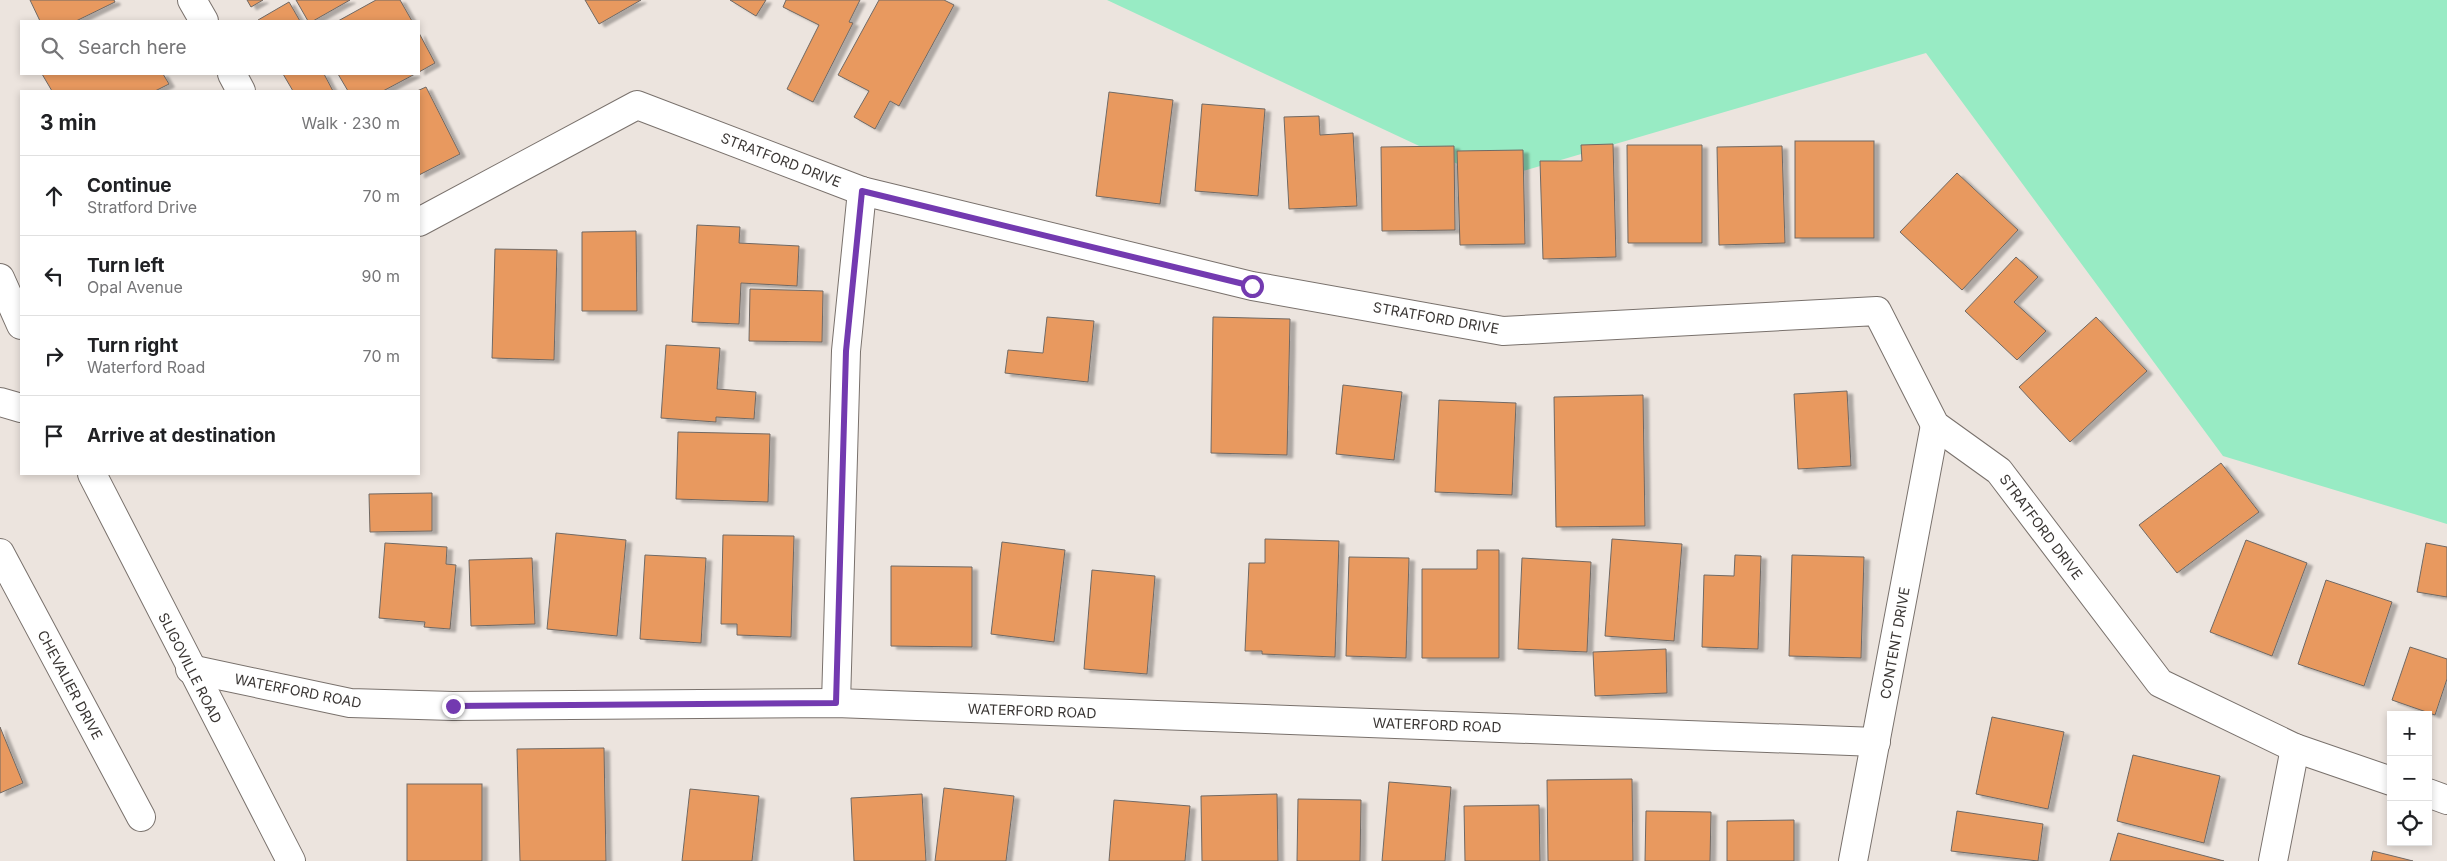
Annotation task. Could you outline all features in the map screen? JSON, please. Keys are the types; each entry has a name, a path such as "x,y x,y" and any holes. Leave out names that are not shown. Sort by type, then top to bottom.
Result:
{"street":[{"path":"192,0 203,20"},
{"path":"233,75 240,90"},
{"name":"STRATFORD DRIVE","path":"420,221 637,105 862,191 1252,286 1503,331 1877,311 1935,425 1999,471 2160,683 2295,748 2387,780"},
{"path":"836,703 846,351 862,191"},
{"path":"0,278 20,323"},
{"path":"0,402 20,408"},
{"name":"CONTENT DRIVE","path":"1853,861 1935,425"},
{"name":"SLIGOVILLE ROAD","path":"92,475 190,670 291,861"},
{"name":"CHEVALIER DRIVE","path":"0,553 140,818"},
{"name":"WATERFORD ROAD","path":"190,670 350,703 453,706 836,703 1876,742"},
{"path":"2273,861 2295,748"},
{"path":"2432,795 2447,800"}],"green space":[{"path":"1107,0 2447,0 2447,524 2223,456 1926,53 1492,180"}],"building":[{"path":"30,0 114,0 115,2 78,20 40,20"},
{"path":"247,0 263,0 251,7"},
{"path":"296,0 350,0 315,20 307,20"},
{"path":"376,0 400,0 411,20 340,20"},
{"path":"585,0 641,0 599,24"},
{"path":"730,0 766,0 756,16"},
{"path":"786,0 860,0 849,22 853,23 813,102 787,89 819,25 783,7"},
{"path":"879,0 944,0 954,5 899,106 890,101 875,129 854,117 869,91 838,75"},
{"path":"289,2 299,20 258,20"},
{"path":"420,35 435,63 420,71"},
{"path":"43,75 164,75 169,84 157,90 51,90"},
{"path":"284,75 325,75 332,90 292,90"},
{"path":"339,75 413,75 385,90 347,90"},
{"path":"426,87 460,154 420,174 420,90"},
{"path":"1109,92 1173,100 1160,204 1096,196"},
{"path":"1202,104 1265,109 1258,196 1195,191"},
{"path":"1319,116 1320,135 1353,133 1357,206 1289,209 1284,117"},
{"path":"1795,141 1874,141 1874,238 1795,238"},
{"path":"1613,144 1616,257 1543,259 1540,161 1582,161 1581,145"},
{"path":"1627,145 1702,145 1702,243 1628,243"},
{"path":"1454,146 1455,230 1382,231 1381,147"},
{"path":"1782,146 1785,243 1719,245 1717,147"},
{"path":"1523,150 1525,244 1460,245 1457,151"},
{"path":"1957,173 2018,230 1962,290 1900,232"},
{"path":"697,225 740,227 739,243 799,246 797,286 741,283 739,324 692,322"},
{"path":"636,231 637,311 582,311 582,232"},
{"path":"495,249 557,250 554,360 492,358"},
{"path":"2016,257 2038,277 2014,302 2046,331 2017,360 1965,311"},
{"path":"750,289 823,291 822,342 749,341"},
{"path":"1047,317 1094,321 1088,382 1005,373 1008,350 1043,353"},
{"path":"1213,317 1290,319 1287,455 1211,453"},
{"path":"2096,317 2147,371 2070,442 2019,387"},
{"path":"666,345 720,348 717,389 756,392 754,419 716,417 716,422 661,418"},
{"path":"1343,385 1402,392 1394,460 1336,454"},
{"path":"1847,391 1851,466 1798,469 1794,394"},
{"path":"1643,395 1645,526 1556,527 1554,397"},
{"path":"1439,400 1516,403 1512,495 1435,492"},
{"path":"678,432 770,434 768,502 676,499"},
{"path":"2221,463 2259,512 2177,573 2139,525"},
{"path":"432,493 432,531 370,532 369,494"},
{"path":"556,533 626,540 617,636 547,629"},
{"path":"723,535 794,536 791,637 737,635 737,624 721,624"},
{"path":"1265,539 1339,541 1335,657 1262,654 1262,651 1245,651 1249,563 1265,563"},
{"path":"1612,539 1682,544 1674,641 1605,636"},
{"path":"2246,540 2307,563 2272,656 2210,632"},
{"path":"1002,542 1065,550 1054,642 991,634"},
{"path":"385,543 447,547 446,564 456,565 450,629 424,627 425,622 379,618"},
{"path":"2426,543 2447,547 2447,597 2417,592"},
{"path":"1477,550 1499,550 1499,658 1422,658 1422,569 1477,569"},
{"path":"645,555 706,558 701,643 640,639"},
{"path":"1735,555 1761,556 1758,649 1702,647 1704,575 1734,576"},
{"path":"1792,555 1864,557 1861,658 1789,656"},
{"path":"1349,557 1409,558 1406,658 1346,656"},
{"path":"532,558 535,624 471,626 469,560"},
{"path":"1522,558 1591,562 1587,652 1518,649"},
{"path":"891,566 972,567 972,647 891,646"},
{"path":"1092,570 1155,576 1147,674 1084,669"},
{"path":"2326,580 2392,602 2364,686 2298,664"},
{"path":"2410,647 2447,659 2447,679 2435,715 2432,714 2432,711 2424,711 2392,700"},
{"path":"1666,649 1667,693 1595,696 1593,652"},
{"path":"1992,717 2064,732 2048,809 1976,794"},
{"path":"0,727 23,783 0,793"},
{"path":"604,748 606,861 520,861 517,749"},
{"path":"2133,755 2220,776 2204,843 2117,821"},
{"path":"1632,779 1633,861 1548,861 1547,780"},
{"path":"1389,782 1451,787 1445,861 1382,861"},
{"path":"407,784 482,784 482,861 407,861"},
{"path":"944,788 1014,796 1006,861 935,861"},
{"path":"690,789 759,796 752,861 682,861"},
{"path":"922,794 926,861 854,861 851,798"},
{"path":"1277,794 1278,861 1202,861 1201,796"},
{"path":"1298,799 1361,800 1360,861 1297,861"},
{"path":"1114,800 1190,806 1185,861 1109,861"},
{"path":"1539,805 1540,861 1465,861 1464,806"},
{"path":"1646,811 1711,812 1710,861 1645,861"},
{"path":"1957,811 2043,824 2038,861 1951,851"},
{"path":"1794,820 1794,861 1727,861 1727,821"},
{"path":"2118,833 2224,861 2110,861"},
{"path":"2373,851 2413,861 2371,861"}],"route":[{"path":"453,706 836,703 846,351 862,191 1252,286"}]}
